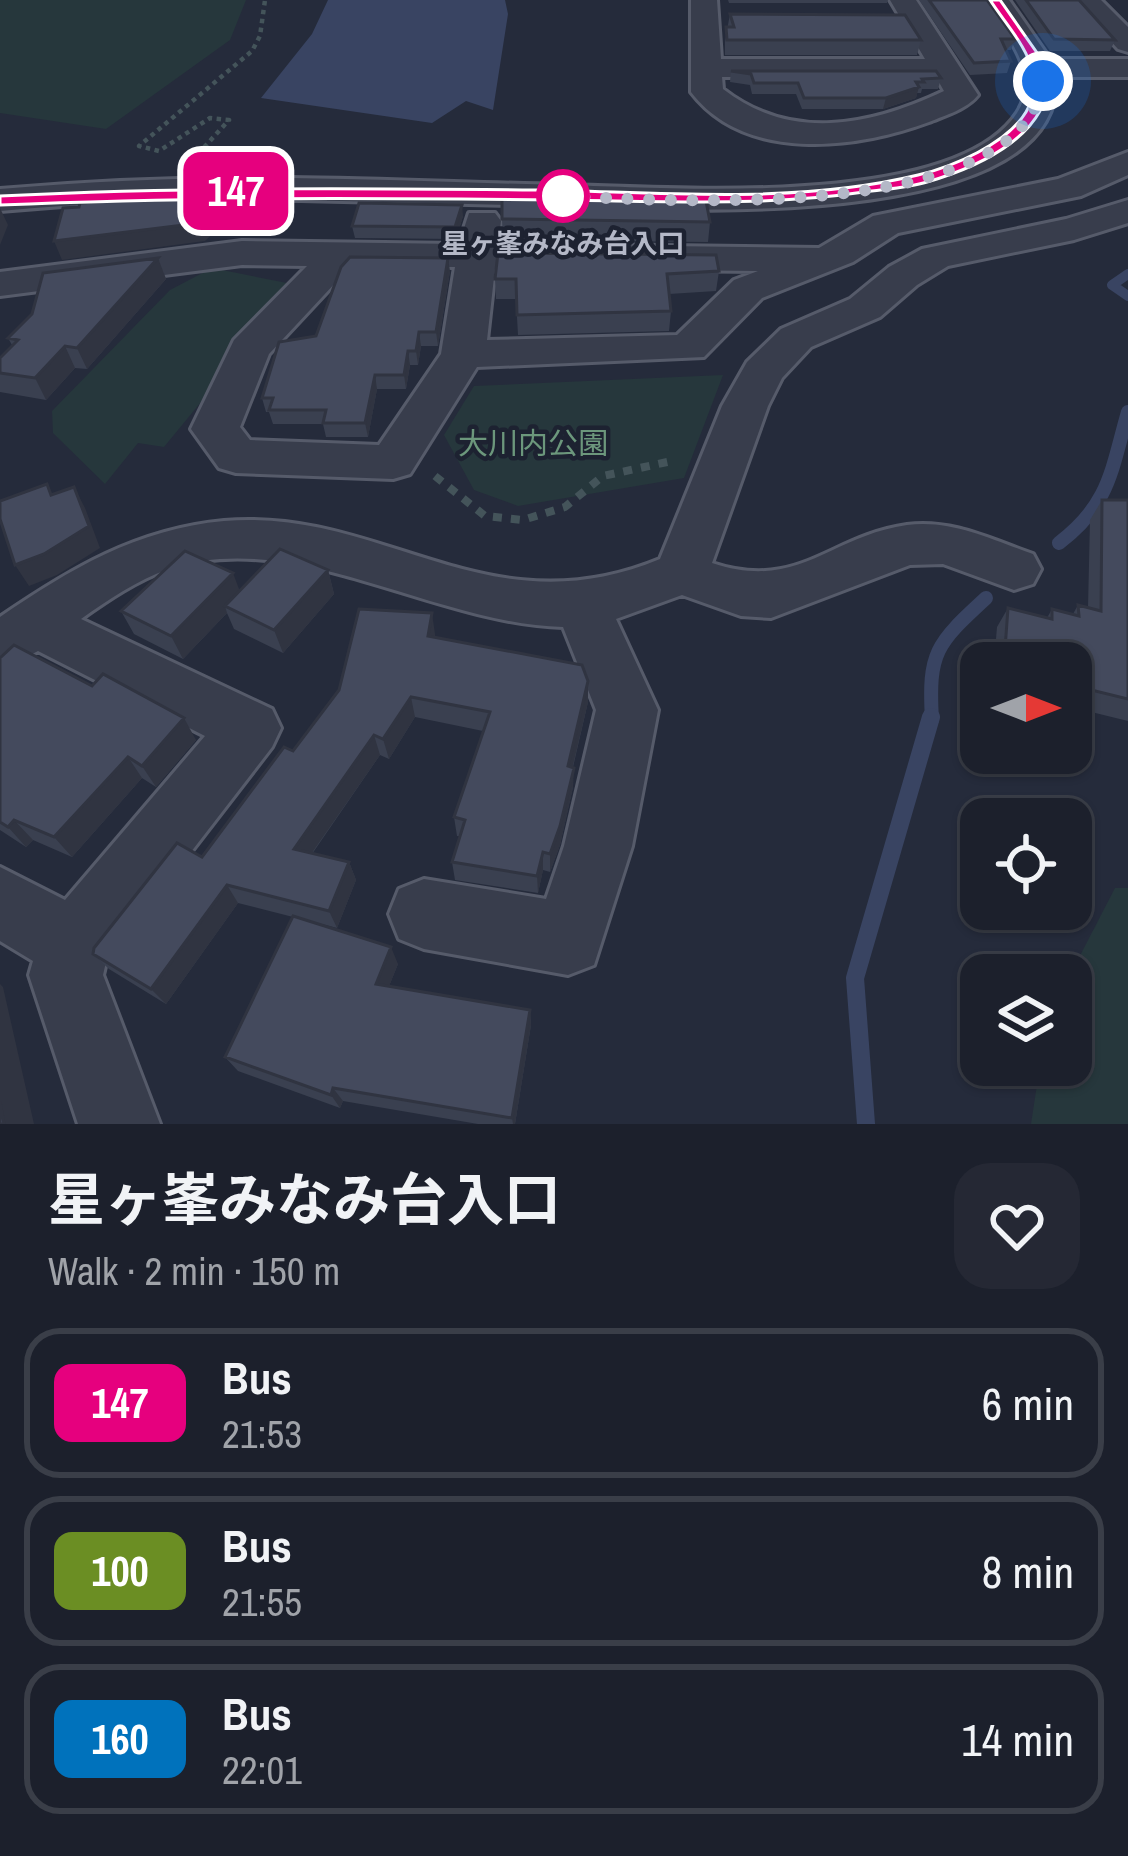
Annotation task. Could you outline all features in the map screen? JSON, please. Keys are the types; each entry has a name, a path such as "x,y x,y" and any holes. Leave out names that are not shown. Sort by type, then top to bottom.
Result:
{"street":[{"path":"0,200 140,191 788,198 923,179 962,165 1016,133 1034,112 1043,81 1041,68 995,0"},
{"path":"1086,0 1128,43"},
{"path":"712,10 707,92 733,113 790,131 838,134 903,121 962,95 902,11"},
{"path":"705,68 945,68"},
{"path":"1041,68 1128,68"},
{"path":"463,354 689,348 748,289 821,260 886,224 1068,188 1128,162"},
{"path":"341,254 250,349 215,429 236,457 393,462 463,354 486,194"},
{"path":"680,573 704,525 745,406 763,372 796,338 866,308 903,276 936,257 1075,229 1128,211"},
{"path":"0,284 220,255 821,260"},
{"path":"18,635 134,560 212,542 292,542 343,552 453,590 553,606 582,604 680,573 740,593 771,596 906,545 947,544 1014,569"},
{"path":"424,914 568,939 598,846 627,710 582,604"},
{"path":"18,635 250,728 74,945 66,976 119,1124"},
{"path":"0,902 74,945"}],"path":[{"path":"217,159 196,156 230,120 210,118 159,151 139,146 252,51 260,37 265,0"},
{"path":"404,445 442,484 485,516 523,520 565,507 603,476 670,465 681,445"}],"green space":[{"path":"0,0 246,0 230,40 106,129 0,113"},
{"path":"212,268 292,284 240,332 201,402 164,447 138,443 105,484 53,433 52,411 170,290"},
{"name":"大川内公園","path":"723,375 684,478 518,506 474,490 444,435 474,386"},
{"path":"1115,888 1128,888 1128,1124 1031,1124 1037,1086 1092,1086 1092,954 1081,954"}],"water":[{"path":"328,0 505,0 508,14 493,110 466,101 432,123 261,98 312,34"}],"building":[{"path":"929,0 987,0 1015,39 1001,39 1011,61 974,63"},
{"path":"1026,0 1079,0 1115,40 1054,39"},
{"path":"730,14 905,15 921,40 727,40 726,27 734,27"},
{"path":"731,71 936,71 941,78 922,79 924,82 916,82 919,87 886,98 804,98 798,83 754,83 751,74"},
{"path":"232,193 200,223 54,241 63,208 80,203"},
{"path":"502,196 706,201 710,222 502,219"},
{"path":"359,203 462,205 455,227 352,226"},
{"path":"498,253 716,255 719,271 667,274 671,311 517,315 516,279 495,279"},
{"path":"350,257 448,258 436,332 419,332 416,351 408,351 404,375 375,375 365,423 323,423 326,410 269,410 273,398 262,398 279,342 316,336 341,267"},
{"path":"158,258 77,348 65,346 35,378 0,373 0,358 18,340 8,338 32,314 43,273"},
{"path":"47,484 51,495 74,487 89,526 44,554 15,565 0,519 0,501"},
{"path":"1102,500 1128,500 1128,699 1092,690 1092,642 1006,642 1008,608 1052,619 1052,609 1079,616 1078,605 1101,611"},
{"path":"280,549 328,570 274,630 225,606"},
{"path":"185,551 233,573 171,636 121,611"},
{"path":"359,609 432,613 428,636 582,665 588,681 568,766 574,768 560,826 550,854 543,852 537,876 452,862 465,820 454,817 490,712 411,697 383,739 374,735 294,849 349,862 329,911 227,885 151,989 93,954 177,843 202,857 284,747 293,751 339,690"},
{"path":"14,645 92,686 103,674 184,718 142,766 128,757 54,837 14,820 8,827 0,822 0,658"},
{"path":"293,916 391,947 376,984 530,1010 512,1118 333,1088 331,1095 225,1057"}],"waterway":[{"path":"1128,274 1112,285 1128,296"},
{"path":"1059,543 1099,500 1128,412"},
{"path":"932,720 932,679 939,651 986,598"},
{"path":"866,1124 855,978 931,717"}],"bus line":[{"name":"147","path":"0,200 208,191 706,200 838,194 923,179 991,150 1016,133 1034,112 1043,81 1041,67 995,0"}],"place":[{"name":"星ヶ峯みなみ台入口","path":"563,196"}],"route":[{"path":"563,196 788,198 923,179 962,165 1016,133 1034,112 1043,81"}]}
